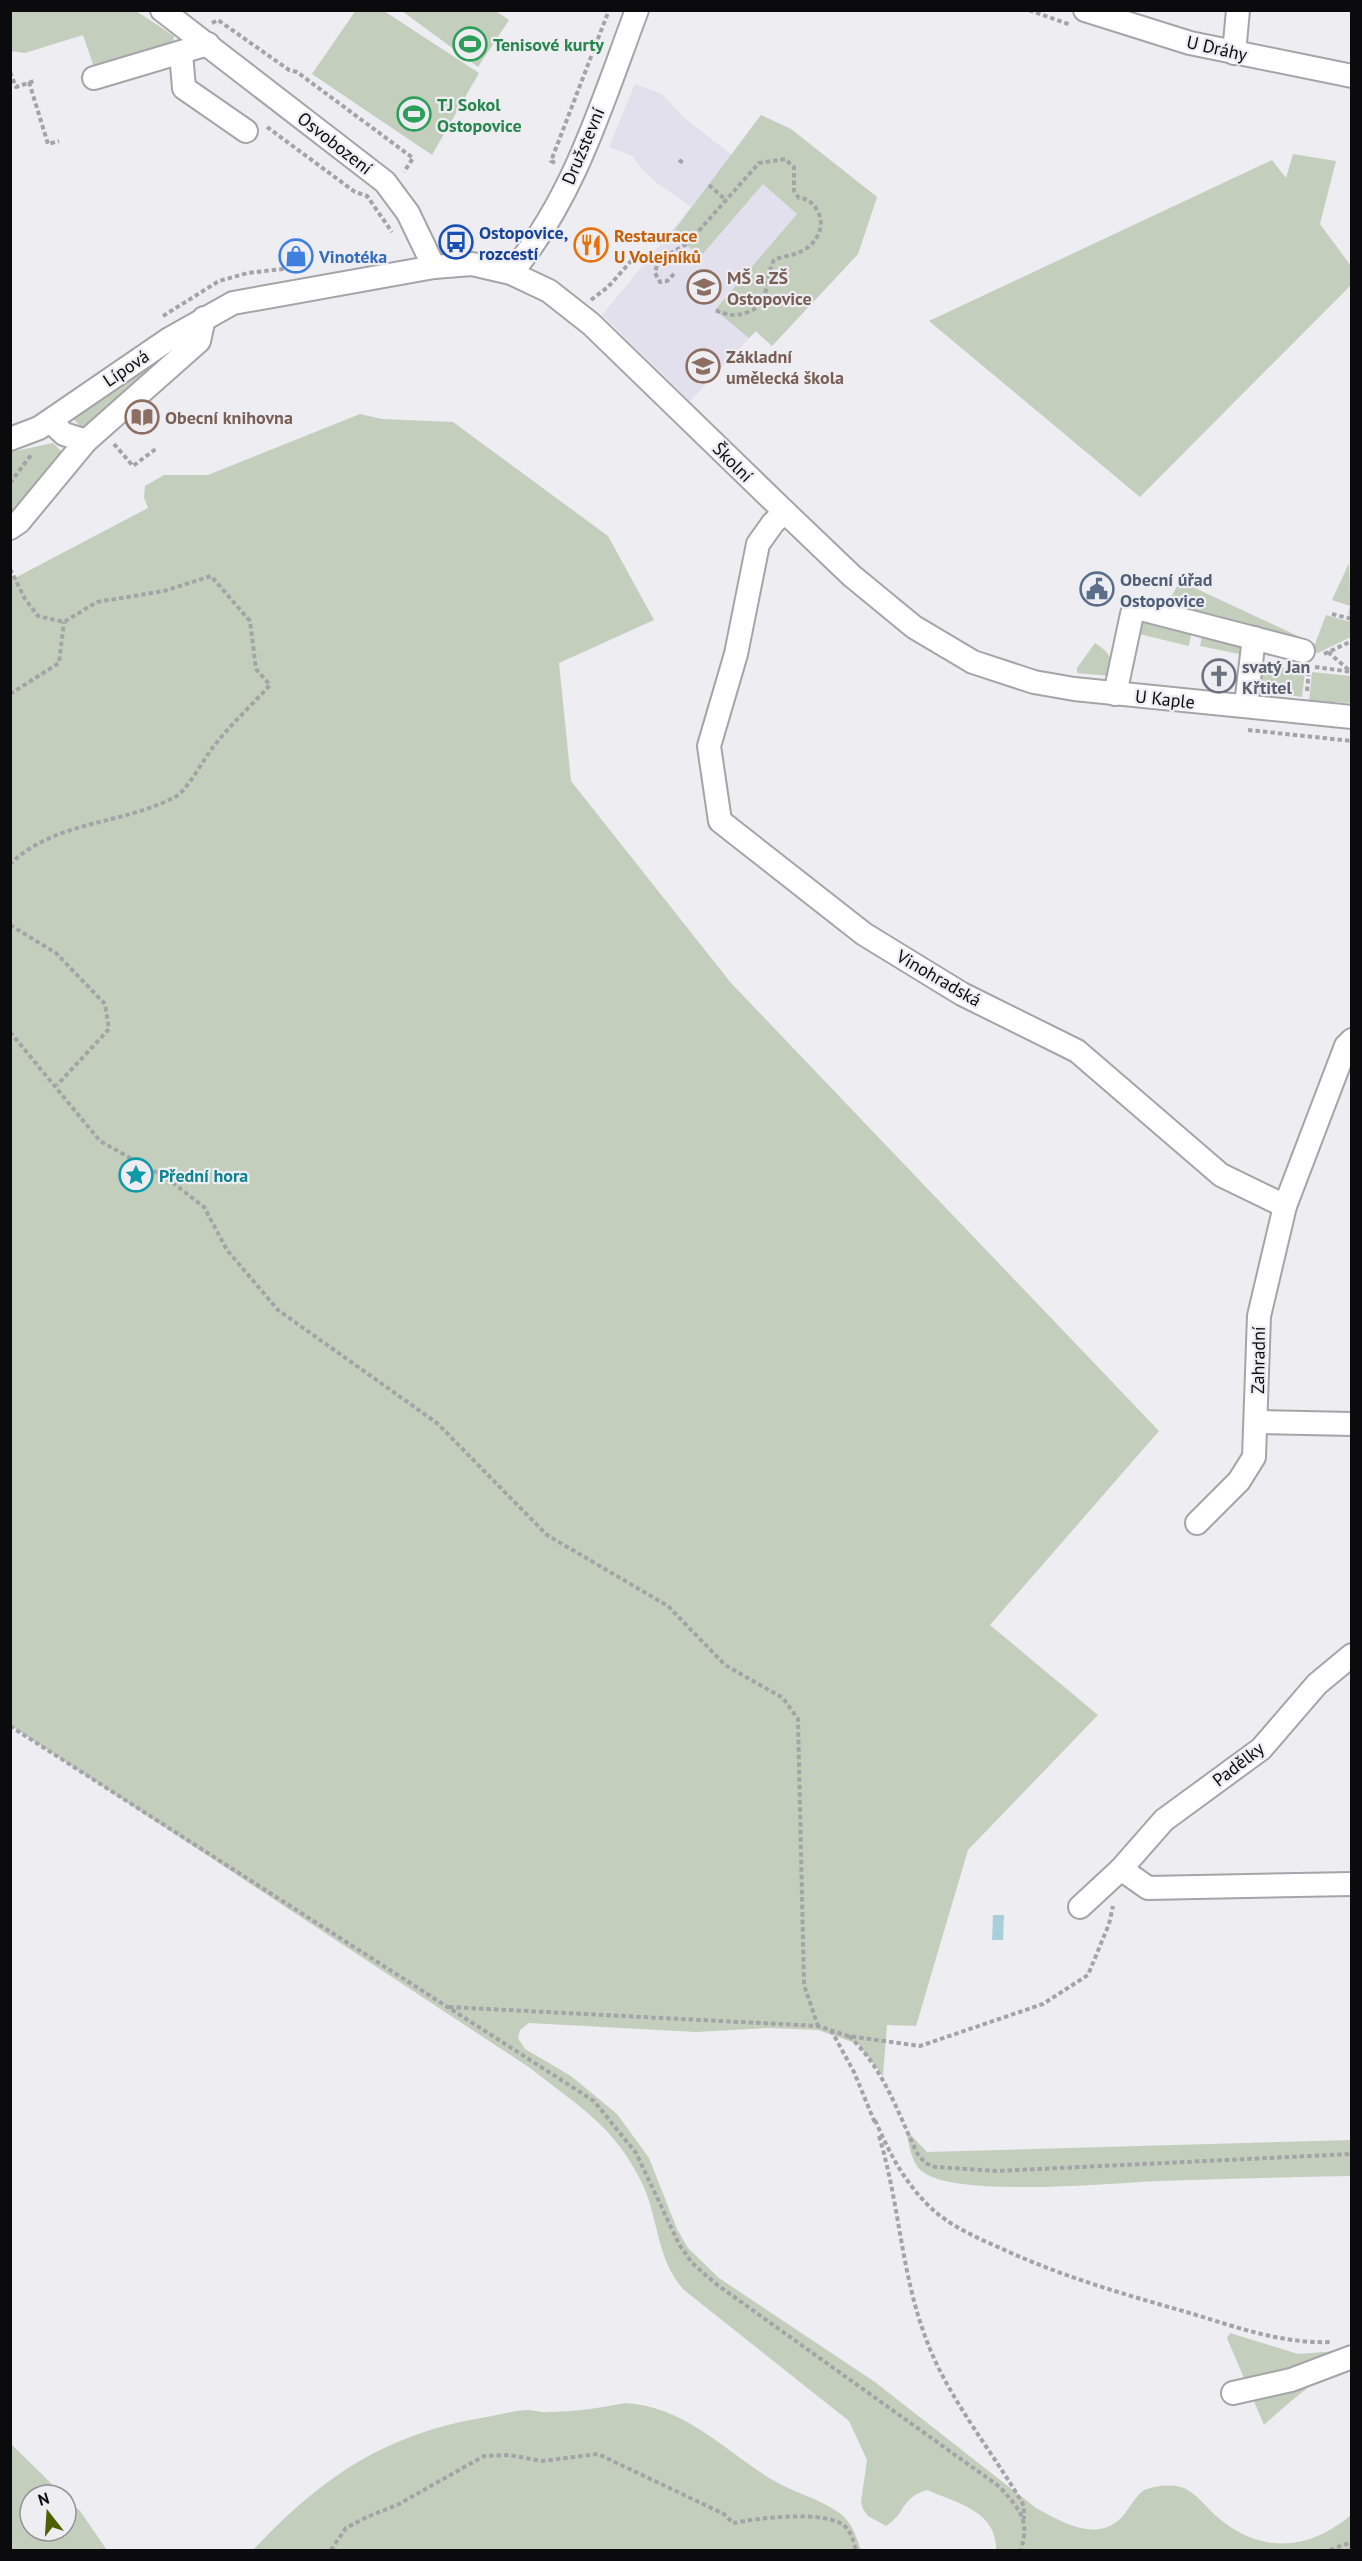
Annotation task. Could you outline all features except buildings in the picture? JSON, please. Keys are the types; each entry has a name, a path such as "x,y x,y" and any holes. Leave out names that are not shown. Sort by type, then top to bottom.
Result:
{"street":[{"name":"Osvobození","path":"162,10 384,182 408,213 434,267"},
{"name":"Družstevní","path":"511,273 531,249 578,164 637,10"},
{"name":"U Dráhy","path":"1085,10 1190,43 1352,76"},
{"path":"1234,53 1238,10"},
{"path":"94,78 208,44"},
{"path":"181,52 184,88 253,127"},
{"name":"Školní","path":"349,282 434,267 472,264 511,273 549,291 596,328 785,512 888,607 914,627 973,662 1034,682 1115,694"},
{"name":"Lípová","path":"10,439 25,435 50,421 203,324 232,303 349,282"},
{"name":"Lípová","path":"10,528 19,522 86,441 199,341 203,324"},
{"path":"50,421 64,434 86,441"},
{"name":"Vinohradská","path":"785,512 773,523 758,544 736,654 710,746 720,821 864,934 962,994 1077,1051 1221,1175 1285,1206"},
{"name":"U Kaple","path":"1303,651 1146,610 1135,611 1130,623 1115,694 1352,717"},
{"path":"1247,696 1254,638"},
{"path":"1285,1206 1346,1046 1352,1040"},
{"name":"Zahradní","path":"1197,1523 1239,1480 1254,1457 1259,1316 1285,1206"},
{"path":"1256,1422 1352,1424"},
{"name":"Padělky","path":"1080,1907 1121,1869 1164,1820 1261,1749 1317,1684 1352,1655"},
{"path":"1121,1869 1148,1888 1352,1884"},
{"path":"1233,2393 1291,2380 1346,2349"}],"path":[{"path":"564,166 551,161 609,10"},
{"path":"10,72 13,87 32,82 48,144 58,141"},
{"path":"253,127 355,192 366,196 399,239"},
{"path":"674,274 667,281 660,282 655,273 657,266 669,254 687,244 759,163 785,159 794,167 794,191 799,198 807,198 820,215 821,227 818,237 809,247 798,253 774,260 767,274 764,301 758,308 738,315 715,310"},
{"path":"709,185 726,200"},
{"path":"588,302 608,287 632,260"},
{"path":"156,320 219,281 248,273 304,267"},
{"path":"602,282 608,287"},
{"path":"581,296 595,309"},
{"path":"113,442 133,466 157,448"},
{"path":"10,569 38,616 64,622 97,602 164,591 211,576 250,621 256,669 270,685 214,745 178,795 148,809 98,820 58,835 26,849 10,864"},
{"path":"1332,614 1352,619"},
{"path":"10,694 59,663 64,622"},
{"path":"1331,669 1320,656 1352,641"},
{"path":"1303,651 1310,653 1306,701"},
{"path":"1328,652 1352,671"},
{"path":"10,925 56,953 105,1004 109,1029 57,1085"},
{"path":"10,1032 57,1085 100,1141 168,1179 204,1207 227,1250 278,1310 437,1423 547,1535 668,1606 725,1665 783,1698 798,1719 804,1985 818,2026"},
{"path":"10,1726 594,2101 636,2153 679,2244 692,2263 708,2277 1000,2487 1024,2519"},
{"path":"448,2007 818,2026 848,2036 920,2046 1043,2004 1088,1975 1109,1924 1114,1902"},
{"path":"831,2030 855,2073 896,2168 932,2209 971,2235 1040,2267 1106,2290 1256,2334 1346,2349"},
{"path":"848,2036 866,2052 883,2076 917,2153 925,2163 935,2168 997,2171 1352,2154"},
{"path":"874,2120 890,2171 915,2302 925,2338 947,2383 1024,2506 1025,2536 1021,2550"},
{"path":"331,2550 346,2529 367,2517 399,2504 484,2456 509,2455 542,2460 598,2454 724,2514 733,2523 759,2518 792,2517 840,2523 849,2530 856,2550"},
{"path":"1330,2550 1352,2542"}],"shaded area":[{"path":"635,84 662,94 683,117 732,155 761,115 791,129 877,197 858,254 772,346 755,332 690,401 602,315 691,207 657,183 638,165 633,156 609,147"}],"green space":[{"name":"TJ Sokol Ostopovice","path":"356,10 384,11 479,73 432,155 312,74"},
{"path":"10,11 136,11 174,36 173,44 95,70 83,35 25,53 11,51"},
{"name":"Tenisové kurty","path":"402,11 496,11 509,20 478,67"},
{"path":"761,115 791,129 877,197 858,254 772,346 756,331 749,338 715,310 797,214 763,184 700,257 673,232"},
{"path":"1293,154 1336,161 1320,224 1351,266 1351,285 1140,497 929,321 1272,160 1286,178"},
{"path":"193,330 190,340 82,429 73,418"},
{"path":"360,414 382,419 453,422 608,536 654,620 559,663 571,781 731,983 1159,1431 990,1625 1098,1715 968,1850 916,2026 887,2025 883,2076 858,2044 818,2030 768,2028 696,2032 529,2023 520,2030 518,2038 525,2049 571,2076 617,2114 649,2158 677,2229 688,2248 719,2278 875,2382 1036,2508 1080,2528 1103,2529 1123,2516 1144,2490 1169,2485 1184,2488 1193,2493 1232,2528 1249,2537 1266,2542 1283,2544 1300,2542 1334,2527 1351,2515 1351,2550 996,2550 995,2537 983,2517 962,2504 927,2490 907,2502 893,2521 886,2526 868,2516 861,2502 867,2460 849,2421 684,2290 675,2279 663,2254 643,2185 620,2147 594,2119 530,2068 11,1726 11,580 148,508 144,498 145,486 164,475 208,475"},
{"path":"53,443 67,457 11,518 11,452"},
{"path":"1349,563 1351,616 1348,615 1350,606 1332,600"},
{"path":"1180,581 1315,644 1326,615 1351,622 1351,637 1318,653 1165,608"},
{"path":"1145,610 1193,623 1189,646 1139,634"},
{"path":"1204,626 1247,639 1244,655 1200,646"},
{"path":"1095,643 1109,656 1111,676 1077,673 1077,668"},
{"path":"1255,664 1305,671 1302,697 1252,690"},
{"path":"1312,672 1351,676 1351,703 1309,701"},
{"path":"906,2130 927,2152 1351,2140 1351,2176 1036,2187 968,2185 941,2180 923,2172 911,2153"},
{"path":"1230,2333 1298,2354 1351,2350 1264,2425 1227,2338"},
{"path":"625,2403 666,2412 685,2421 771,2479 843,2515 850,2524 861,2550 253,2550 303,2502 328,2482 355,2464 413,2436 446,2426 515,2411 567,2411"},
{"path":"10,2443 51,2483 18,2483 18,2543 78,2543 78,2509 107,2550 11,2550"}],"water":[{"path":"993,1915 1004,1915 1003,1940 992,1940"}],"place":[{"name":"Tenisové kurty","path":"470,44"},
{"name":"TJ Sokol Ostopovice","path":"414,114"},
{"name":"Ostopovice, rozcestí","path":"456,242"},
{"name":"Restaurace U Volejníků","path":"591,245"},
{"name":"Vinotéka","path":"296,256"},
{"name":"MŠ a ZŠ Ostopovice","path":"704,287"},
{"name":"Základní umělecká škola","path":"703,366"},
{"name":"Obecní knihovna","path":"142,417"},
{"name":"Obecní úřad Ostopovice","path":"1097,589"},
{"name":"svatý Jan Křtitel","path":"1219,676"},
{"name":"Přední hora","path":"136,1175"}]}
